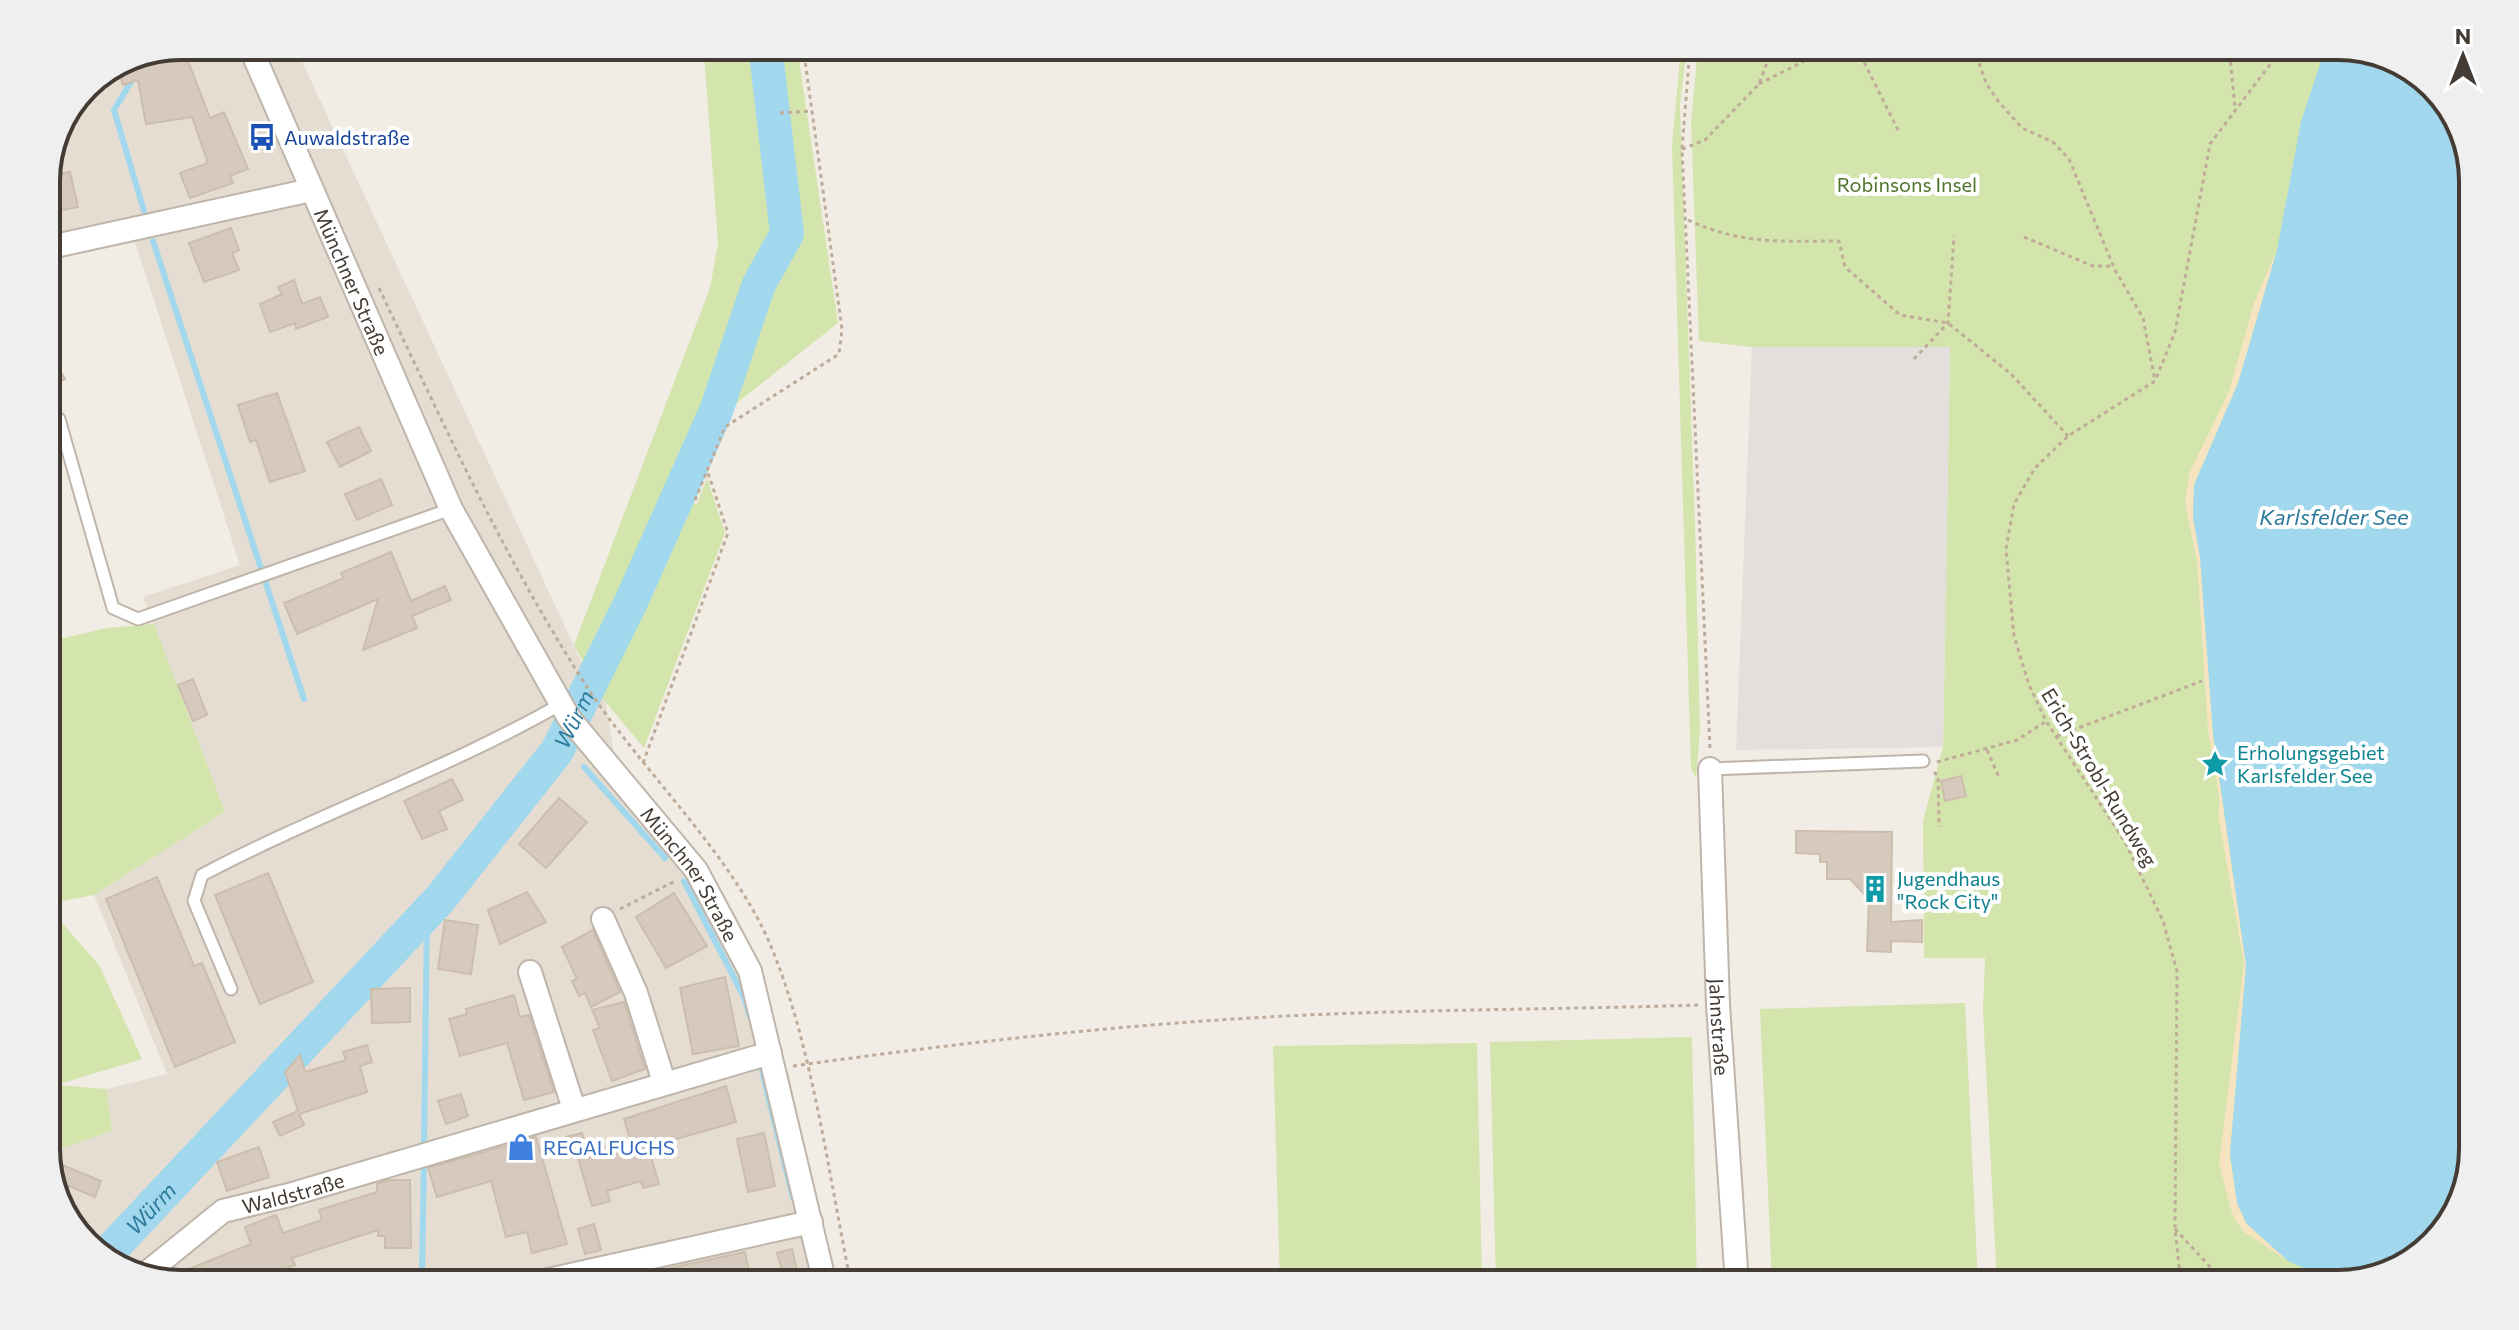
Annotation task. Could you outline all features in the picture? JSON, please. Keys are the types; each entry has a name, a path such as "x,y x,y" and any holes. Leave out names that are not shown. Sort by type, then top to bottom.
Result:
{"street":[{"name":"Münchner Straße","path":"256,60 451,509 583,739 696,870 750,971 822,1270"},
{"path":"60,245 311,190"},
{"name":"Jahnstraße","path":"1710,769 1718,1005 1736,1270"},
{"path":"603,919 636,993 664,1082"},
{"path":"530,972 574,1109"},
{"name":"Waldstraße","path":"154,1267 223,1211 770,1053"},
{"path":"593,1270 811,1222"}],"lane":[{"path":"60,422 113,608 138,619 451,509"},
{"path":"231,989 194,901 202,875 309,822 565,711"},
{"path":"1710,769 1924,762"}],"path":[{"path":"695,500 725,427 839,354 842,329 805,60"},
{"path":"1689,60 1682,149 1688,220 1710,769"},
{"path":"1759,84 1768,60"},
{"path":"1682,149 1705,140 1759,84 1806,60"},
{"path":"1863,60 1899,132"},
{"path":"1978,60 1986,83 2022,128 2053,142 2069,159 2113,266 2143,318 2155,381"},
{"path":"2230,60 2235,108"},
{"path":"2155,381 2175,332 2210,144 2273,60"},
{"path":"780,113 812,111"},
{"path":"1688,220 1721,236 1763,241 1839,241 1845,267 1900,315 1948,323 2011,374 2068,436"},
{"path":"1914,359 1948,323 1954,236"},
{"path":"2024,237 2093,266 2113,266"},
{"path":"377,282 506,552 586,686 606,713"},
{"name":"Erich-Strobl-Rundweg","path":"2155,381 2068,436 2035,468 2014,504 2006,549 2014,636 2029,685 2046,721 2125,842 2163,921 2177,971 2175,1229 2179,1270"},
{"path":"643,763 728,533 707,470"},
{"path":"2057,736 2202,681"},
{"path":"1924,762 1987,750 2017,740 2046,721"},
{"path":"1987,750 1999,777"},
{"path":"1924,762 1938,776 1939,827"},
{"path":"603,919 696,870"},
{"path":"848,1270 806,1065 964,1041 1254,1018 1718,1005"},
{"path":"2175,1229 2213,1270"}],"shaded area":[{"path":"301,60 581,661 605,699 617,772 753,973 789,1074 827,1270 181,1270 157,1268 127,1258 101,1240 80,1216 66,1188 60,1149 112,1131 107,1089 167,1074 94,895 225,812 143,597 240,565 135,242 60,257 60,173 64,150 80,114 95,95 114,80 157,62"},
{"path":"1752,347 1950,347 1943,747 1736,750"}],"green space":[{"path":"705,60 799,60 838,323 737,403 722,423 689,502 697,504 707,478 725,533 644,748 604,700 574,645 710,288 718,244"},
{"path":"1680,60 1686,60 1680,105 1700,730 1696,778 1691,768 1672,145"},
{"name":"Robinsons Insel","path":"1697,60 2338,60 2369,64 2392,72 2429,101 2447,127 2459,173 2459,1149 2457,1173 2447,1203 2429,1229 2412,1245 2384,1261 2338,1270 1996,1270 1983,1011 1985,958 1924,958 1923,821 1943,747 1950,348 1752,347 1699,341 1691,122"},
{"path":"154,624 225,812 94,895 60,901 60,639 107,628"},
{"path":"60,919 99,965 142,1059 60,1084"},
{"path":"1965,1003 1977,1270 1771,1270 1760,1009"},
{"path":"1692,1037 1697,1270 1496,1270 1490,1042"},
{"path":"1477,1043 1482,1270 1280,1270 1273,1046"},
{"path":"60,1085 107,1089 112,1131 60,1149"}],"sand":[{"name":"Erholungsgebiet Karlsfelder See","path":"2277,250 2238,383 2194,485 2193,517 2200,557 2213,734 2246,965 2230,1154 2237,1203 2246,1223 2288,1261 2244,1232 2233,1217 2219,1164 2244,964 2219,819 2219,794 2208,731 2197,560 2185,504 2189,474 2229,391 2254,303"}],"water":[{"name":"Karlsfelder See","path":"2321,60 2369,64 2392,72 2418,90 2447,127 2459,173 2459,1149 2453,1188 2429,1229 2398,1254 2354,1269 2308,1270 2288,1261 2246,1223 2237,1203 2230,1154 2246,965 2213,734 2200,557 2193,517 2194,485 2238,383 2277,250 2301,122"}],"building":[{"path":"188,60 210,118 224,112 248,169 230,176 233,183 190,198 180,173 208,163 192,117 146,124 138,80 123,85 121,77 135,69 157,62"},
{"path":"70,172 78,207 60,210 60,174"},
{"path":"231,228 239,250 232,253 239,270 204,282 189,243"},
{"path":"294,280 302,304 320,297 328,317 296,329 295,323 270,332 260,304 282,294 278,287"},
{"path":"277,393 305,471 270,482 256,440 250,442 238,405"},
{"path":"359,427 371,451 340,467 327,442"},
{"path":"381,479 392,505 357,520 345,494"},
{"path":"391,552 411,601 445,586 451,600 412,616 417,628 363,650 378,599 297,634 284,603 344,578 341,573"},
{"path":"193,679 207,715 193,721 178,685"},
{"path":"1961,776 1966,796 1945,801 1941,781"},
{"path":"452,779 463,800 439,811 447,829 422,839 404,801"},
{"path":"559,798 587,822 546,868 519,844"},
{"name":"Jugendhaus \"Rock City\"","path":"1796,831 1892,832 1891,922 1922,920 1922,942 1891,941 1891,952 1867,951 1869,899 1850,879 1827,879 1827,862 1820,862 1820,854 1796,853"},
{"path":"268,873 313,982 260,1004 215,895"},
{"path":"157,877 194,966 202,963 235,1042 175,1067 106,899"},
{"path":"527,892 546,922 500,944 488,910"},
{"path":"674,893 707,946 666,968 636,917"},
{"path":"445,920 478,925 471,974 438,969"},
{"path":"593,930 620,992 591,1007 585,993 579,996 572,981 577,979 562,947"},
{"path":"725,977 739,1046 693,1054 680,988"},
{"path":"410,988 410,1022 372,1023 371,989"},
{"path":"514,995 520,1017 529,1015 554,1092 524,1100 507,1043 460,1056 449,1019 467,1014 466,1009"},
{"path":"624,1002 645,1069 612,1081 593,1030 600,1028 592,1010"},
{"path":"367,1045 372,1062 360,1066 367,1092 299,1114 304,1125 280,1136 273,1122 298,1111 285,1072 300,1055 305,1072 346,1060 343,1052"},
{"path":"726,1086 736,1122 648,1147 659,1184 643,1188 641,1181 607,1191 610,1201 592,1206 577,1155 630,1139 624,1119"},
{"path":"461,1094 468,1116 446,1124 438,1101"},
{"path":"582,1133 586,1149 570,1153 566,1137"},
{"path":"764,1133 775,1186 748,1192 737,1139"},
{"path":"536,1137 567,1244 532,1253 527,1232 506,1237 491,1181 437,1197 428,1168"},
{"path":"259,1147 269,1177 227,1191 217,1162"},
{"path":"61,1167 101,1181 95,1197 65,1185"},
{"path":"388,1180 410,1180 411,1248 385,1248 385,1236 378,1236 378,1230 292,1258 295,1265 282,1270 187,1270 251,1244 245,1227 276,1215 283,1233 322,1220 319,1210 377,1192 377,1184"},
{"path":"594,1224 601,1250 585,1254 578,1229"},
{"path":"792,1249 797,1270 782,1270 777,1253"},
{"path":"745,1252 749,1270 661,1270"}],"waterway":[{"name":"Würm","path":"112,1248 440,899 557,751 631,602 716,411 759,284 787,234 767,60"},
{"path":"134,77 114,110 144,211"},
{"path":"153,241 304,699"},
{"path":"565,736 570,744"},
{"path":"584,767 665,858"},
{"path":"684,881 744,997 750,1017"},
{"path":"424,1149 427,914"},
{"path":"762,1071 793,1198"},
{"path":"422,1270 424,1161"}],"place":[{"name":"Auwaldstraße","path":"262,137"},
{"name":"Erholungsgebiet Karlsfelder See","path":"2215,764"},
{"name":"Jugendhaus \"Rock City\"","path":"1875,889"},
{"name":"REGALFUCHS","path":"521,1147"}]}
